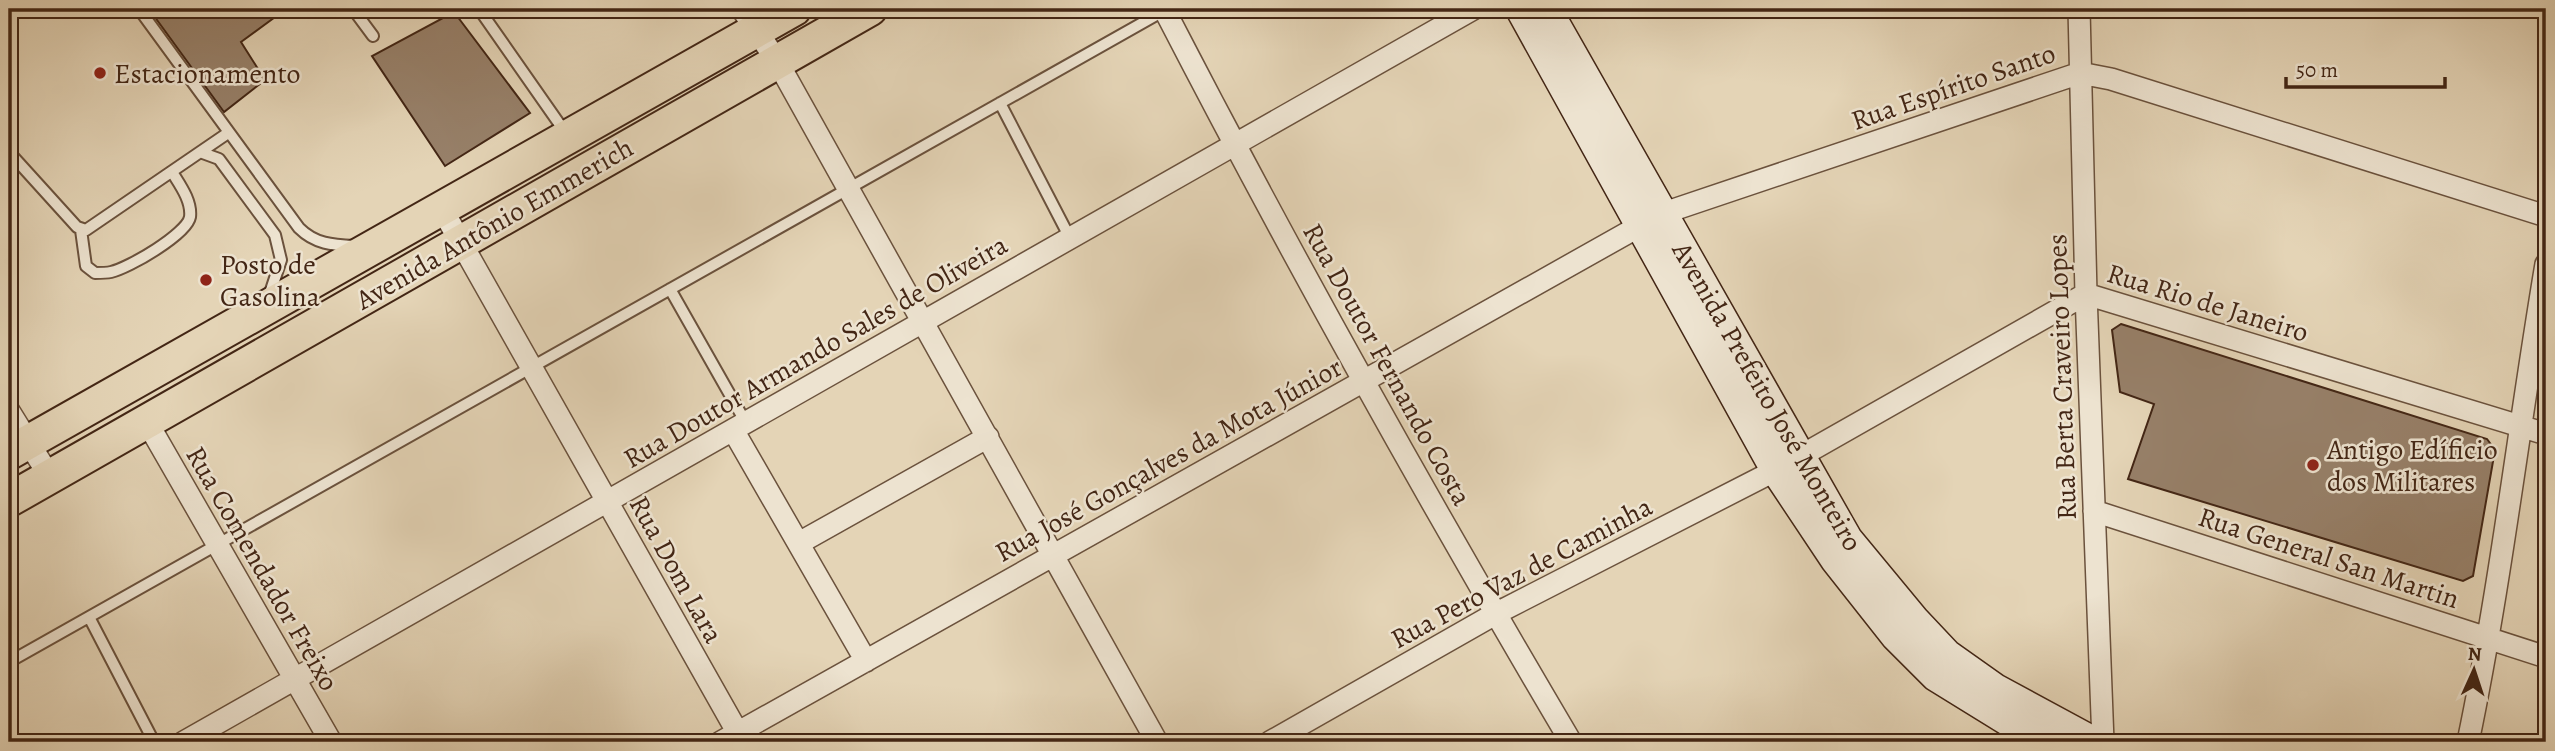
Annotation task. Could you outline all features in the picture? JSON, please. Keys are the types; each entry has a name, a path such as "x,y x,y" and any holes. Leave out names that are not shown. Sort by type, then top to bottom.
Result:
{"main road":[{"name":"Avenida Antônio Emmerich","path":"19,448 371,246 569,137 750,19 794,9"},
{"name":"Avenida Antônio Emmerich","path":"9,500 870,9"},
{"name":"Avenida Prefeito José Monteiro","path":"1521,9 1651,220 1788,461 1836,559 1896,636 1936,676 2043,742"},
{"name":"Avenida Prefeito José Monteiro","path":"1546,9 1651,220"},
{"name":"Avenida Prefeito José Monteiro","path":"1788,461 1847,539 1914,620 1947,655 1995,689 2093,742"}],"street":[{"name":"Rua Doutor Fernando Costa","path":"1165,9 1234,145 1495,614 1571,742"},
{"name":"Rua Doutor Armando Sales de Oliveira","path":"184,742 1473,9"},
{"name":"Rua Berta Craveiro Lopes","path":"2079,9 2086,294 2103,742"},
{"path":"750,19 777,61 1157,742"},
{"name":"Rua Espírito Santo","path":"1651,220 2080,73 2111,79 2546,216"},
{"name":"Rua Dom Lara","path":"442,209 607,502 734,739"},
{"name":"Rua José Gonçalves da Mota Júnior","path":"734,739 866,661 1651,220"},
{"path":"2468,742 2489,638 2519,425 2546,264"},
{"name":"Rua Rio de Janeiro","path":"1788,461 2086,294 2546,434"},
{"path":"9,411 19,448 50,477"},
{"name":"Rua Comendador Freixo","path":"147,422 331,742"},
{"path":"739,426 799,543 866,661"},
{"path":"799,543 988,437"},
{"name":"Rua Pero Vaz de Caminha","path":"1270,742 1495,614 1788,461"},
{"name":"Rua General San Martin","path":"2094,511 2546,657"}],"lane":[{"path":"139,9 308,238 336,245 371,246"},
{"path":"353,9 373,36"},
{"path":"479,9 569,137"},
{"path":"9,662 1165,9"},
{"path":"1000,103 1070,238"},
{"path":"81,230 90,229 228,133"},
{"path":"9,152 81,230 86,266 95,273 111,272 162,245 187,225 190,214 184,192 172,172"},
{"path":"200,152 219,159 275,235 281,260 278,278 264,307"},
{"path":"670,289 739,426"},
{"path":"89,617 154,742"}],"building":[{"path":"149,9 286,9 241,42 265,80 224,112"},
{"path":"454,12 530,113 445,166 372,56"},
{"name":"Antigo Edíficio dos Militares","path":"2121,324 2487,439 2495,450 2473,576 2463,581 2128,479 2154,404 2120,392 2112,330"}],"place":[{"name":"Estacionamento","path":"100,73"},
{"name":"Posto de Gasolina","path":"206,280"},
{"name":"Antigo Edíficio dos Militares","path":"2313,465"}]}
